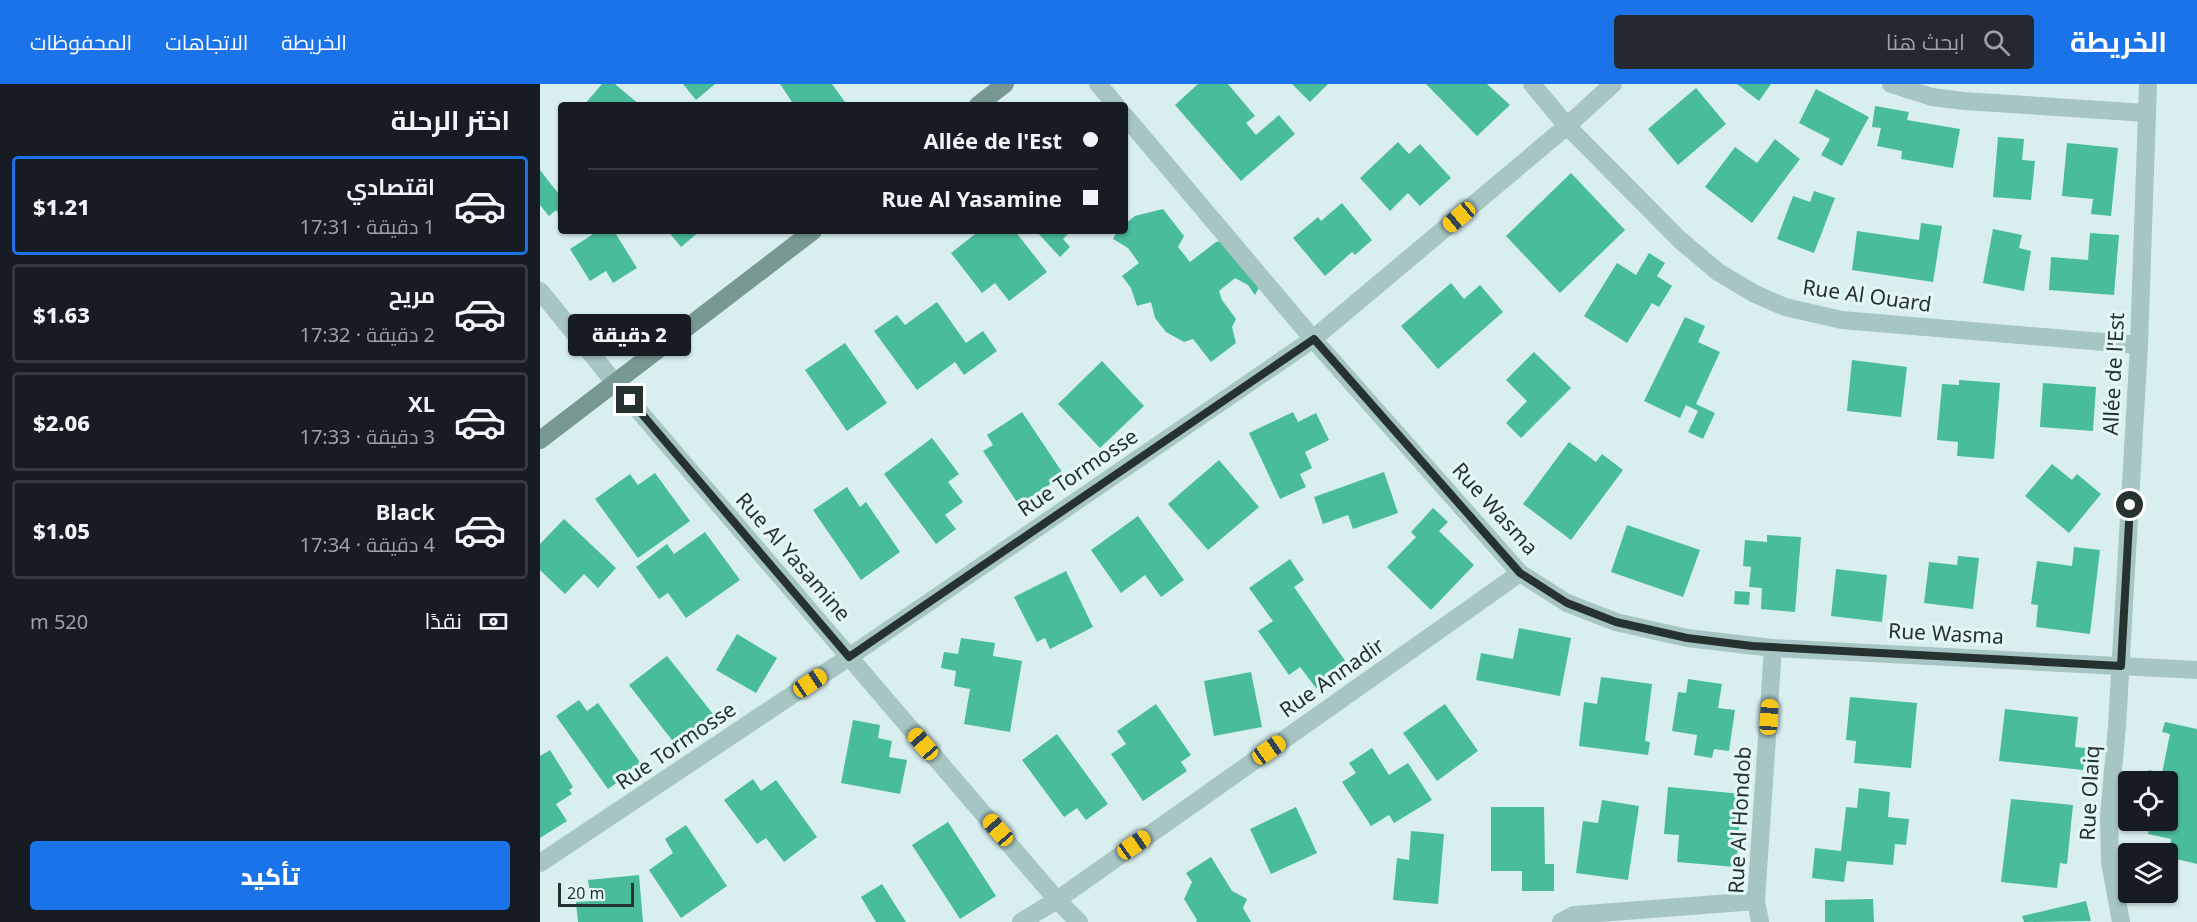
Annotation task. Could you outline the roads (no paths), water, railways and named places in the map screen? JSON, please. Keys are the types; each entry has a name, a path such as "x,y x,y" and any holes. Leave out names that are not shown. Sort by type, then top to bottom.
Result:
{"street":[{"path":"1098,84 1113,102"},
{"name":"Rue Al Ouard","path":"1532,84 1568,126 1680,240 1711,266 1755,294 1785,307 1842,320 2139,345"},
{"name":"Rue Tormosse","path":"540,863 849,657 1314,339 1568,126 1613,84"},
{"path":"1891,84 1932,97 1964,101 2146,113"},
{"name":"Allée de l'Est","path":"2121,666 2139,345 2148,84"},
{"path":"981,102 998,87"},
{"name":"Rue Wasma","path":"1128,120 1314,339 1520,573 1567,603 1616,622 1687,638 1773,648 2197,670"},
{"path":"540,440 809,234"},
{"name":"Rue Al Yasamine","path":"540,291 615,383 849,657 1057,900 1079,922"},
{"name":"Rue Annadir","path":"1021,922 1057,900 1520,573"},
{"name":"Rue Al Hondob","path":"1761,922 1756,901 1773,648"},
{"name":"Rue Olaiq","path":"2121,666 2109,816 2110,862 2121,922"},
{"path":"1561,922 1574,915 1756,901"}]}
